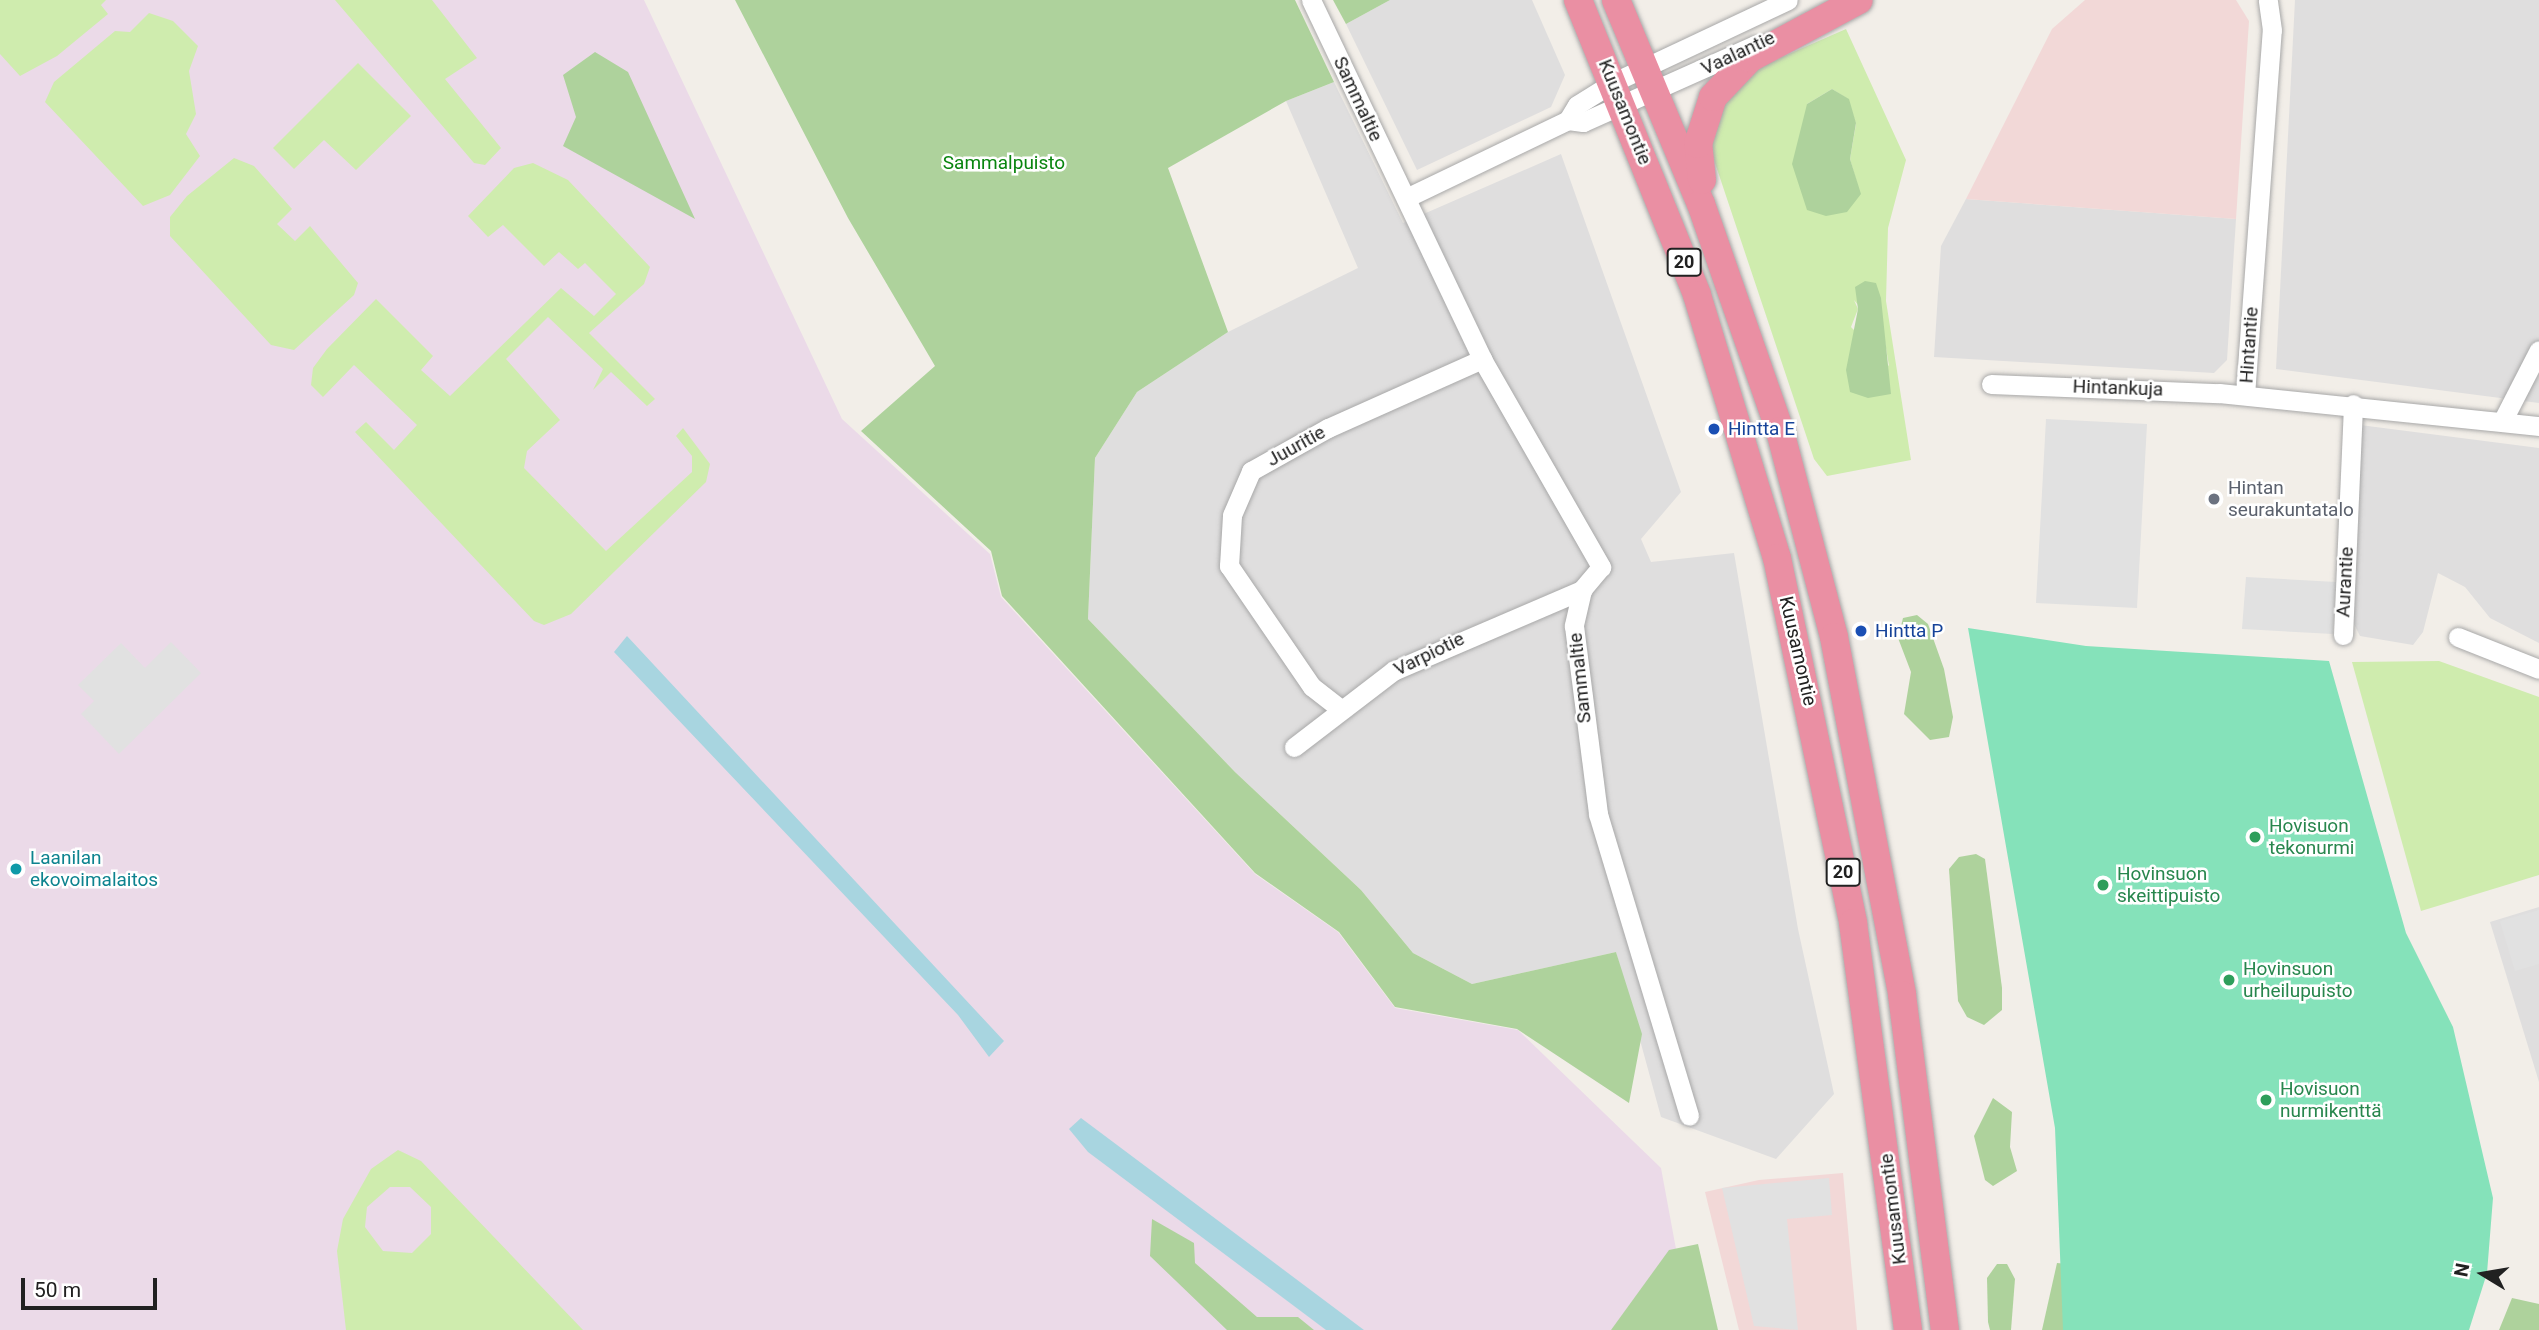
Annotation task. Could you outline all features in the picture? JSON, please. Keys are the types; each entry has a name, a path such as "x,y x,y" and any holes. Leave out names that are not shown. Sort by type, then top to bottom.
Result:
{"highway":[{"name":"Kuusamontie","path":"1578,0 1619,94 1697,295 1777,558 1853,923 1908,1330"},
{"name":"Kuusamontie","path":"1616,0 1652,78 1701,204 1780,431 1863,765 1902,995 1945,1330"},
{"path":"1701,204 1698,144 1713,97 1750,58 1859,0"}],"street":[{"name":"Sammaltie","path":"1311,0 1482,359 1601,567 1582,590 1574,626 1598,814 1689,1116"},
{"name":"Vaalantie","path":"1619,94 1788,0"},
{"name":"Vaalantie","path":"1652,78 1853,0"},
{"name":"Hintantie","path":"2268,0 2272,30 2245,395 2504,418 2539,426"},
{"path":"1406,198 1568,120 1577,105 1619,94"},
{"path":"2504,418 2539,350"},
{"name":"Juuritie","path":"1338,707 1312,687 1229,566 1232,515 1251,471 1328,428 1482,359"},
{"name":"Hintankuja","path":"1991,384 2245,395"},
{"name":"Aurantie","path":"2343,635 2353,404"},
{"name":"Varpiotie","path":"1294,747 1338,707 1433,649 1582,590"},
{"path":"2458,637 2539,669"}],"shaded area":[{"path":"0,0 644,0 842,419 990,554 1001,597 1255,874 1338,932 1395,1008 1518,1030 1661,1168 1691,1330 0,1330"},
{"path":"1390,0 1532,0 1565,75 1551,107 1417,170 1346,24"},
{"path":"2085,0 2236,0 2249,21 2236,219 1966,199 2052,29"},
{"path":"2295,0 2539,0 2539,403 2276,369"},
{"path":"1334,82 1403,223 1561,154 1681,492 1641,539 1651,562 1734,553 1798,929 1834,1094 1776,1159 1661,1117 1616,952 1472,984 1413,953 1361,890 1235,772 1088,619 1095,458 1137,392 1228,332 1358,268 1286,101"},
{"path":"1966,199 2236,219 2227,360 2214,373 1934,357 1941,246"},
{"path":"2046,419 2147,424 2137,608 2036,603"},
{"path":"2360,425 2539,448 2539,643 2490,618 2465,587 2438,573 2423,632 2413,645 2360,636 2353,622"},
{"path":"2246,577 2336,582 2333,634 2242,629"},
{"path":"171,642 201,673 119,754 81,714 94,701 78,685 121,643 145,668"},
{"path":"2539,907 2539,1082 2490,922"},
{"path":"2539,910 2539,964 2515,971 2500,921"},
{"path":"1843,1173 1857,1330 1739,1330 1705,1192 1759,1180"},
{"path":"1829,1178 1832,1215 1787,1219 1798,1330 1754,1326 1722,1188"}],"green space":[{"path":"0,0 106,0 101,5 108,14 57,56 20,76 0,54"},
{"path":"335,0 432,0 477,58 445,79 501,148 485,165 474,163"},
{"name":"Sammalpuisto","path":"735,0 1295,0 1334,82 1286,101 1168,168 1228,332 1137,392 1095,458 1088,619 1235,772 1361,890 1413,953 1472,984 1616,952 1642,1034 1629,1103 1517,1029 1395,1007 1339,932 1255,873 1002,596 991,551 861,431 935,366 848,218"},
{"path":"1333,0 1390,0 1346,24"},
{"path":"149,13 173,21 198,46 189,71 196,114 186,134 200,156 170,195 143,206 45,102 54,82 115,31 130,32"},
{"path":"1846,29 1906,160 1888,228 1886,301 1911,460 1827,476 1814,459 1710,148 1716,116 1750,71","holes":["1832,89 1848,99 1856,124 1850,159 1860,194 1807,104","1854,300 1884,336 1889,366 1851,327 1858,309"]},
{"path":"595,52 628,72 695,219 563,146 576,117 563,75"},
{"path":"358,63 411,116 356,170 324,140 294,169 273,148"},
{"path":"1832,89 1849,99 1856,123 1850,159 1861,194 1847,212 1826,216 1807,210 1792,164 1807,104"},
{"path":"234,158 254,166 292,209 277,224 295,241 310,226 358,283 354,295 294,350 271,345 170,236 170,217 187,196"},
{"path":"533,163 568,180 650,267 644,284 589,333 655,399 647,406 611,372 593,390 603,369 548,317 506,359 560,420 527,451 524,468 606,551 692,472 692,456 676,436 683,428 710,464 706,482 571,614 544,625 534,621 355,432 366,422 394,450 417,425 354,365 323,397 311,385 313,368 327,349 376,299 433,356 421,370 450,396 561,288 594,316 616,294 585,263 578,269 559,252 544,266 503,225 488,237 468,216 514,168"},
{"path":"1865,281 1876,283 1881,298 1891,394 1868,398 1850,392 1846,370 1858,309 1855,287"},
{"path":"1917,615 1928,624 1944,669 1953,717 1949,737 1930,740 1904,714 1911,672 1898,638 1903,618"},
{"name":"Hovinsuon urheilupuisto","path":"1968,628 2086,646 2329,661 2406,933 2453,1027 2493,1198 2487,1273 2469,1330 2063,1330 2055,1128"},
{"path":"2439,661 2539,697 2539,875 2421,911 2352,662"},
{"path":"1976,854 1985,859 2002,988 2002,1010 1984,1025 1967,1017 1958,1001 1949,869 1959,857"},
{"path":"1993,1098 2012,1112 2010,1147 2017,1171 1993,1186 1985,1180 1974,1136"},
{"path":"398,1150 421,1161 583,1330 346,1330 337,1251 343,1219 371,1169","holes":["390,1187 410,1187 431,1207 431,1234 412,1253 383,1251 365,1227 367,1207"]},
{"path":"1152,1219 1194,1243 1195,1263 1257,1317 1298,1317 1314,1330 1227,1330 1150,1256"},
{"path":"1698,1244 1718,1330 1611,1330 1669,1250"},
{"path":"2057,1263 2067,1264 2079,1330 2042,1330"},
{"path":"1997,1264 2007,1264 2015,1279 2011,1330 1990,1330 1988,1322 1987,1278"},
{"path":"2512,1298 2539,1304 2539,1330 2499,1330"}],"water":[{"path":"627,636 1004,1041 989,1057 958,1015 614,652"},
{"path":"1081,1118 1364,1330 1326,1330 1088,1152 1069,1129"}],"place":[{"name":"Hintta E","path":"1714,429"},
{"name":"Hintan seurakuntatalo","path":"2214,499"},
{"name":"Hintta P","path":"1861,631"},
{"name":"Hovisuon tekonurmi","path":"2255,837"},
{"name":"Laanilan ekovoimalaitos","path":"16,869"},
{"name":"Hovinsuon skeittipuisto","path":"2103,885"},
{"name":"Hovinsuon urheilupuisto","path":"2229,980"},
{"name":"Hovisuon nurmikenttä","path":"2266,1100"}]}
